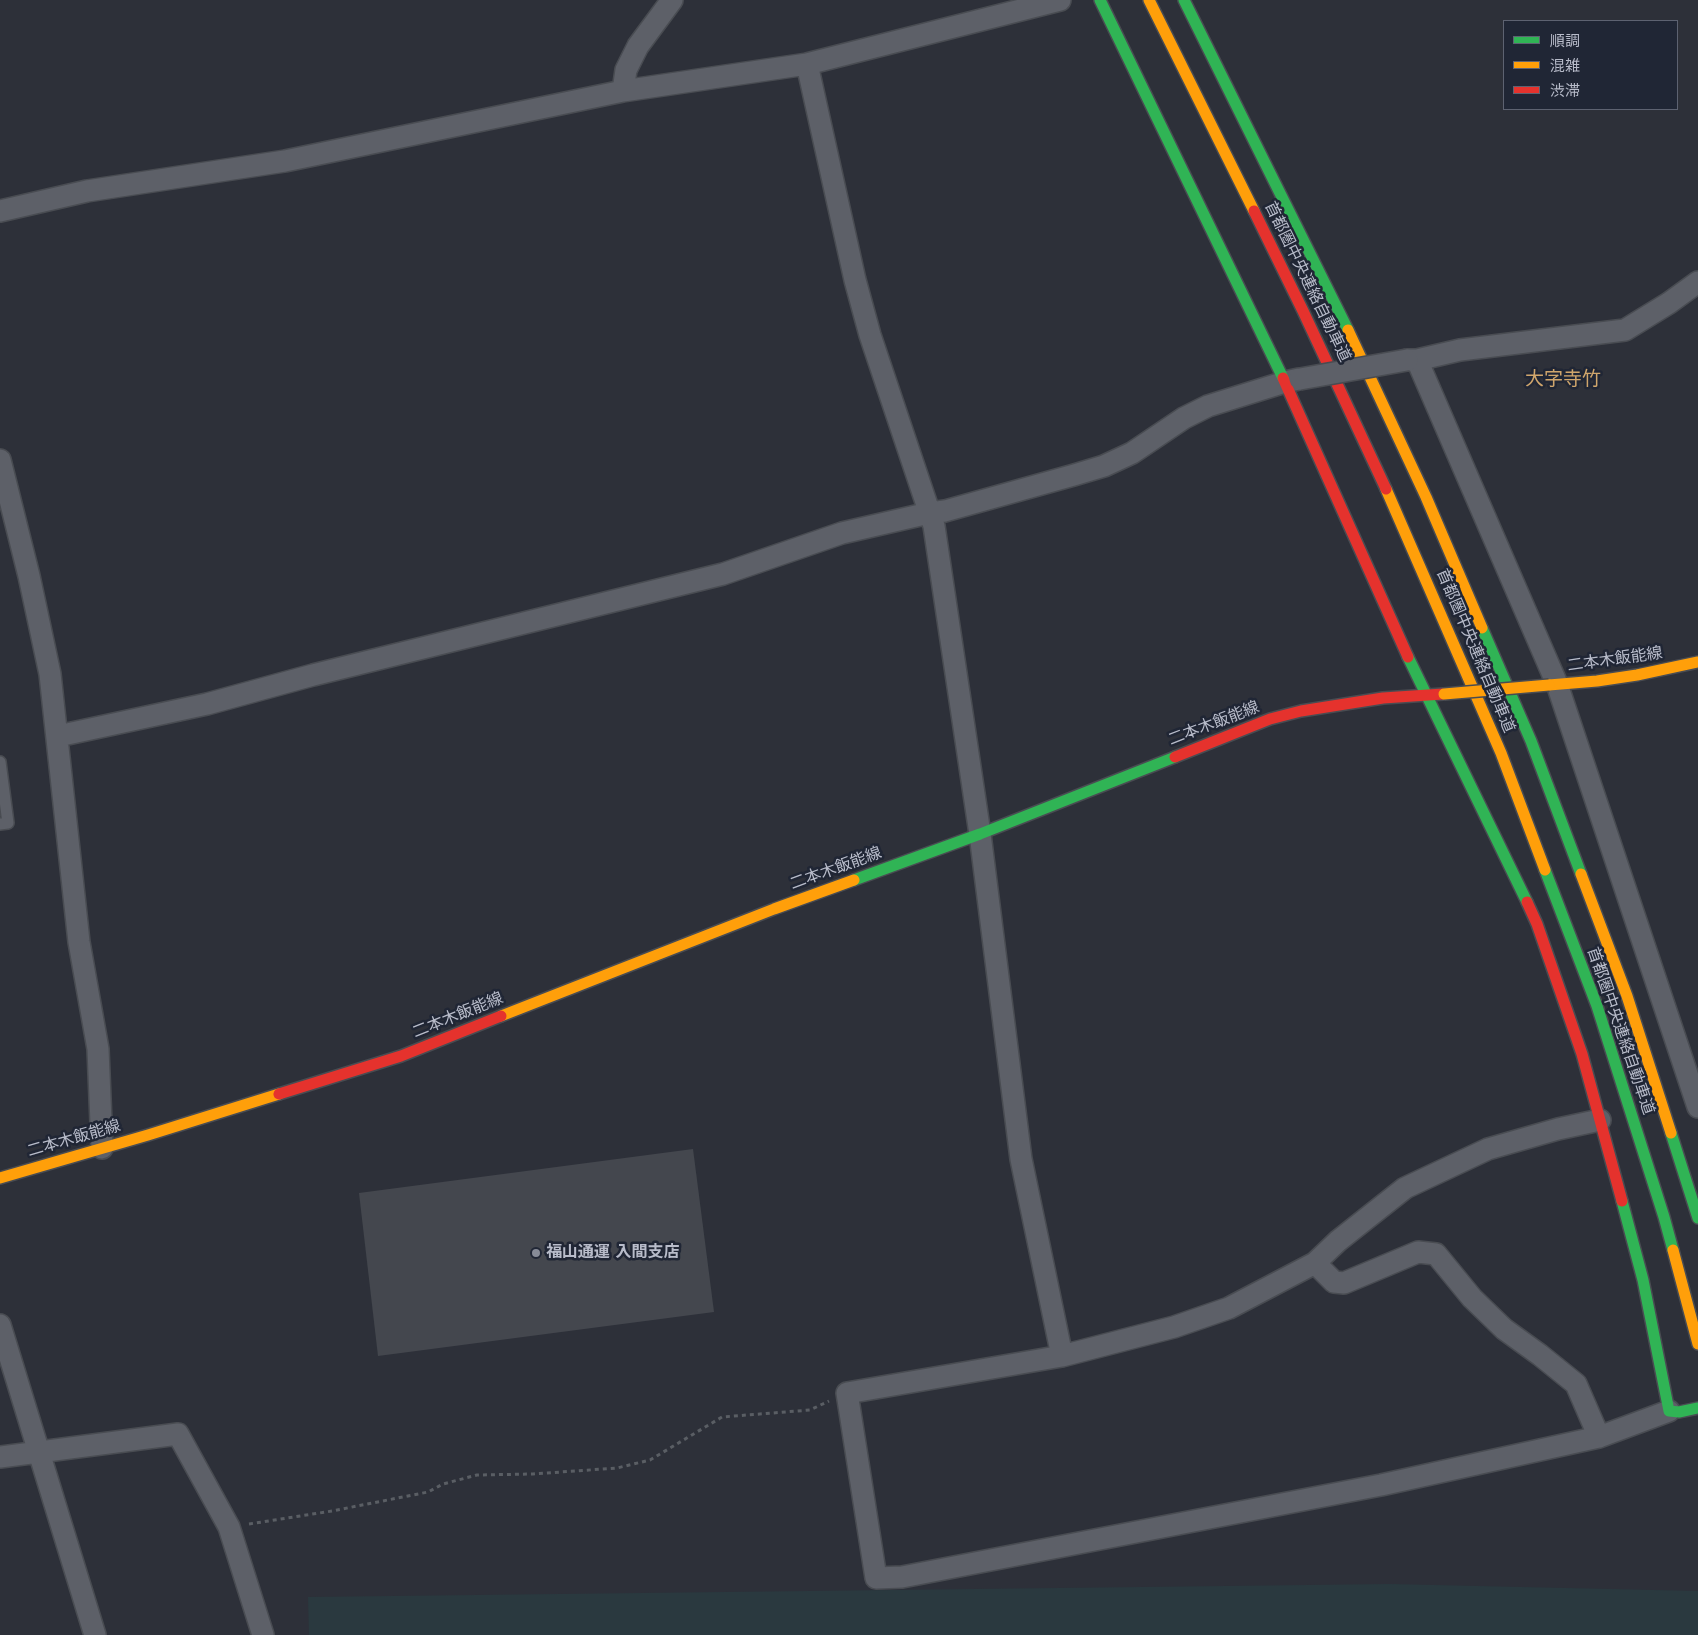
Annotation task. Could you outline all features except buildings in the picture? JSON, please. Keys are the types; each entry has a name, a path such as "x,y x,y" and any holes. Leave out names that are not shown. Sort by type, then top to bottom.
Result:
{"main road":[{"path":"1100,0 1292,381 1426,696 1494,832 1537,924 1582,1054 1643,1280 1674,1412 1698,1408"},
{"name":"首都圏中央連絡自動車道","path":"1150,0 1303,310 1396,507 1501,753 1597,1006 1664,1217 1698,1344"},
{"name":"首都圏中央連絡自動車道","path":"1184,0 1327,288 1409,462 1531,741 1627,996 1698,1218"},
{"name":"二本木飯能線","path":"0,1178 400,1056 712,933 980,834 1270,719 1301,711 1383,698 1597,681 1698,662"}],"street":[{"path":"623,91 626,70 638,46 672,0"},
{"path":"0,211 88,191 285,161 623,91 808,64 1060,0"},
{"path":"808,64 855,280 870,335 934,526 980,834 1021,1160 1062,1356"},
{"path":"58,736 208,704 323,673 723,574 842,533 945,511 1104,466 1132,453 1184,418 1208,406 1292,381 1460,350 1625,330 1669,303 1698,282"},
{"path":"1412,360 1553,684 1696,1100"},
{"path":"0,460 29,576 50,674 79,942 98,1049 102,1148"},
{"path":"1600,1120 1558,1128 1488,1149 1405,1188 1338,1241 1315,1263 1229,1308 1174,1327 1062,1356 847,1393 876,1578 902,1577 1381,1485 1599,1437 1674,1412"},
{"path":"1315,1263 1334,1282 1344,1283 1418,1252 1436,1254 1472,1298 1504,1330 1540,1354 1576,1384 1599,1437"},
{"path":"0,1325 95,1635"},
{"path":"0,1457 178,1434 229,1527 263,1635"}],"lane":[{"path":"0,762 8,823 0,824"}],"path":[{"path":"229,1527 332,1511 428,1492 444,1484 476,1475 533,1474 617,1468 650,1460 722,1417 810,1410 847,1393"}],"shaded area":[{"path":"1390,1584 1698,1591 1698,1635 309,1635 308,1597"}],"traffic: fast":[{"path":"1100,0 1283,378"},
{"path":"1184,0 1348,330"},
{"path":"1482,628 1531,741 1581,874"},
{"path":"1408,657 1527,902"},
{"path":"854,880 980,834 1175,757"},
{"path":"1545,870 1597,1006 1673,1250"},
{"path":"1671,1133 1698,1218"},
{"path":"1622,1201 1643,1280 1669,1411 1679,1412 1698,1408"}],"traffic: slow":[{"path":"1149,0 1254,211"},
{"path":"1348,330 1426,497 1482,628"},
{"path":"1386,489 1501,753 1545,870"},
{"path":"1549,685 1637,675 1698,662"},
{"path":"1444,694 1549,685"},
{"path":"1581,874 1627,996 1671,1133"},
{"path":"501,1016 774,909 854,880"},
{"path":"0,1178 279,1094"},
{"path":"1673,1250 1698,1344"}],"traffic: jam":[{"path":"1254,211 1386,489"},
{"path":"1283,378 1408,657"},
{"path":"1175,757 1270,719 1301,711 1383,698 1443,694"},
{"path":"1527,902 1537,924 1582,1054 1622,1201"},
{"path":"279,1094 401,1056 501,1016"}],"place":[{"name":"福山通運 入間支店","path":"536,1253"}],"district":[{"name":"大字寺竹","path":"1563,380"}]}
